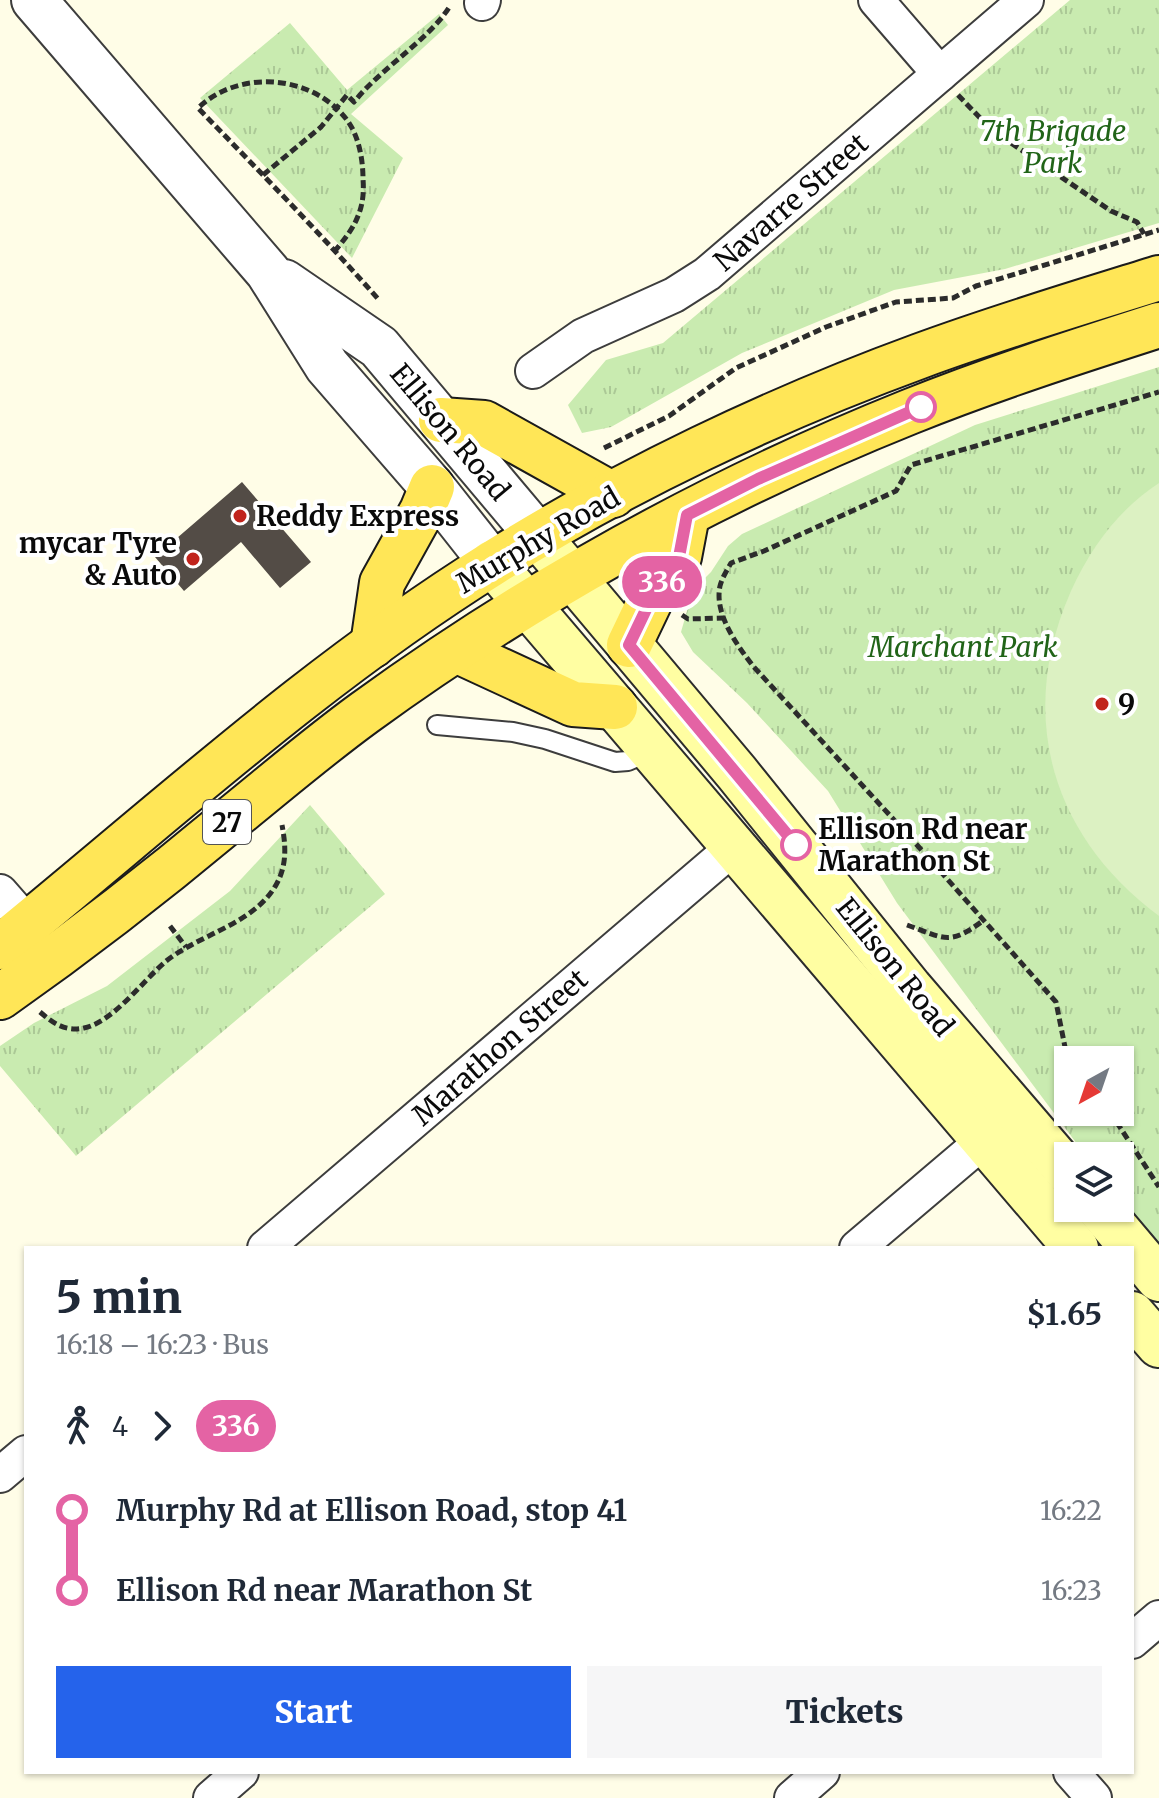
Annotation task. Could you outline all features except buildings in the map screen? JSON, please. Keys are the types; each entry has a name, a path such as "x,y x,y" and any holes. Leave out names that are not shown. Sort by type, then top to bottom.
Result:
{"main road":[{"name":"Murphy Road","path":"14,936 235,749 373,645 492,563 538,536 729,437 822,395 893,366 1159,278"},
{"name":"Murphy Road","path":"18,1002 104,921 310,754 456,650 572,577 758,479 906,413 1032,366 1159,325"},
{"path":"441,420 484,423 613,495"},
{"path":"373,645 382,583 432,487"},
{"path":"629,645 652,597 679,557 687,515"},
{"name":"Ellison Road","path":"538,536 910,988 1054,1156"},
{"name":"Ellison Road","path":"492,563 1074,1246"},
{"path":"456,650 573,704 615,707"},
{"path":"1111,1222 1131,1246"},
{"path":"1134,1249 1159,1279"},
{"path":"1134,1316 1159,1345"}],"street":[{"name":"Ellison Road","path":"34,0 268,272 327,366 432,487 492,563"},
{"path":"876,0 940,74"},
{"name":"Navarre Street","path":"533,371 583,336 674,295 707,274 1026,0"},
{"name":"Ellison Road","path":"268,272 379,347 538,536"},
{"name":"Marathon Street","path":"267,1246 734,847"},
{"path":"0,892 14,936"},
{"path":"859,1246 1017,1112"},
{"path":"0,1475 24,1455"},
{"path":"1134,1639 1159,1618"},
{"path":"211,1798 239,1774"},
{"path":"792,1798 820,1774"},
{"path":"1073,1774 1094,1798"}],"lane":[{"path":"437,725 513,732 615,762 628,761 652,751"}],"path":[{"path":"334,252 354,225 364,195 363,162 353,131 335,108 301,87 272,81 238,85 218,93 198,108 263,175 321,127 335,108 347,95 354,102 373,80 439,20 472,1"},
{"path":"940,74 984,122 1091,198 1137,222 1144,234"},
{"path":"590,453 669,416 736,368 826,327 896,302 953,298 976,286 1159,230"},
{"path":"1065,1046 1056,1002 753,666 734,640 724,618 720,587 731,563 896,491 911,465 1159,392"},
{"path":"18,1002 58,1027 84,1028 103,1018 166,961 260,905 276,886 285,864 281,824"},
{"path":"906,925 954,939 984,920"},
{"path":"170,926 186,947"},
{"path":"1119,1126 1159,1187"}],"green space":[{"name":"7th Brigade Park","path":"1070,0 1159,0 1159,223 1005,269 894,290 742,353 611,427 582,433 568,405 606,360 663,343"},
{"path":"439,14 448,25 351,114 403,158 352,258 200,98 290,23 347,90"},
{"name":"Marchant Park","path":"1159,367 1159,1247 1134,1216 1134,1142 1076,1142 1064,1126 1134,1126 1134,1046 1054,1046 1054,1113 897,903 828,791 747,703 693,652 681,632 693,590 711,572 728,546 742,534 975,425"},
{"name":"9","path":"1159,483 1159,916 1122,884 1092,849 1069,811 1054,770 1046,727 1046,683 1055,637 1071,591 1088,559 1119,517"},
{"path":"310,805 385,894 76,1156 0,1066 0,1046 34,1023 107,986 230,891"}],"bus line":[{"name":"336","path":"796,845 629,645 652,597 679,557 687,515 758,479 921,407"}],"place":[{"name":"Reddy Express","path":"240,516"},
{"name":"mycar Tyre & Auto","path":"193,559"},
{"name":"9","path":"1102,704"},
{"name":"Ellison Rd near Marathon St","path":"796,845"}]}
